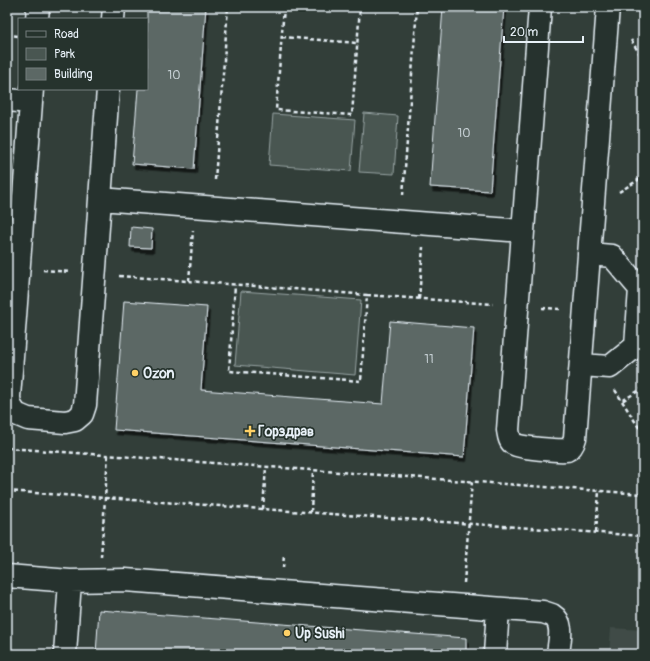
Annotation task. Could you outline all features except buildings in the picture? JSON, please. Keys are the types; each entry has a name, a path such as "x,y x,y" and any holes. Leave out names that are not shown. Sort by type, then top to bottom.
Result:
{"lane":[{"path":"37,18 38,7"},
{"path":"114,7 114,18"},
{"path":"540,7 508,430 509,438 514,445 561,450 568,450 573,445 575,438 608,7"},
{"path":"7,100 31,96 9,397 10,405 16,414 28,419 65,422 76,420 82,414 85,405 108,90"},
{"path":"100,199 523,232"},
{"path":"581,365 610,367 636,346 640,289 612,256 589,254"},
{"path":"7,576 70,581 124,580 543,612 553,616 559,623 560,632 558,654"},
{"path":"65,654 70,581"},
{"path":"495,654 498,609"}],"path":[{"path":"215,180 228,7"},
{"path":"284,7 276,110 352,115 360,7"},
{"path":"403,195 417,7"},
{"path":"7,36 18,36"},
{"path":"282,37 357,43"},
{"path":"619,192 643,177"},
{"path":"204,282 585,311"},
{"path":"235,284 229,371 361,381 367,295"},
{"path":"622,401 643,388"},
{"path":"611,390 616,390 643,434"},
{"path":"7,448 643,494"},
{"path":"99,581 108,455"},
{"path":"263,509 266,467"},
{"path":"310,512 314,470"},
{"path":"463,606 472,481"},
{"path":"7,491 643,536"},
{"path":"596,532 599,491"}],"shaded area":[{"path":"611,628 643,630 643,654 609,654"}],"green space":[{"path":"364,113 398,116 394,174 359,172"},
{"path":"273,114 355,120 351,171 269,165"},
{"path":"241,291 361,300 355,375 235,365"}],"place":[{"name":"Ozon","path":"135,373"},
{"name":"Горздрав","path":"250,431"},
{"name":"Up Sushi","path":"287,633"}]}
